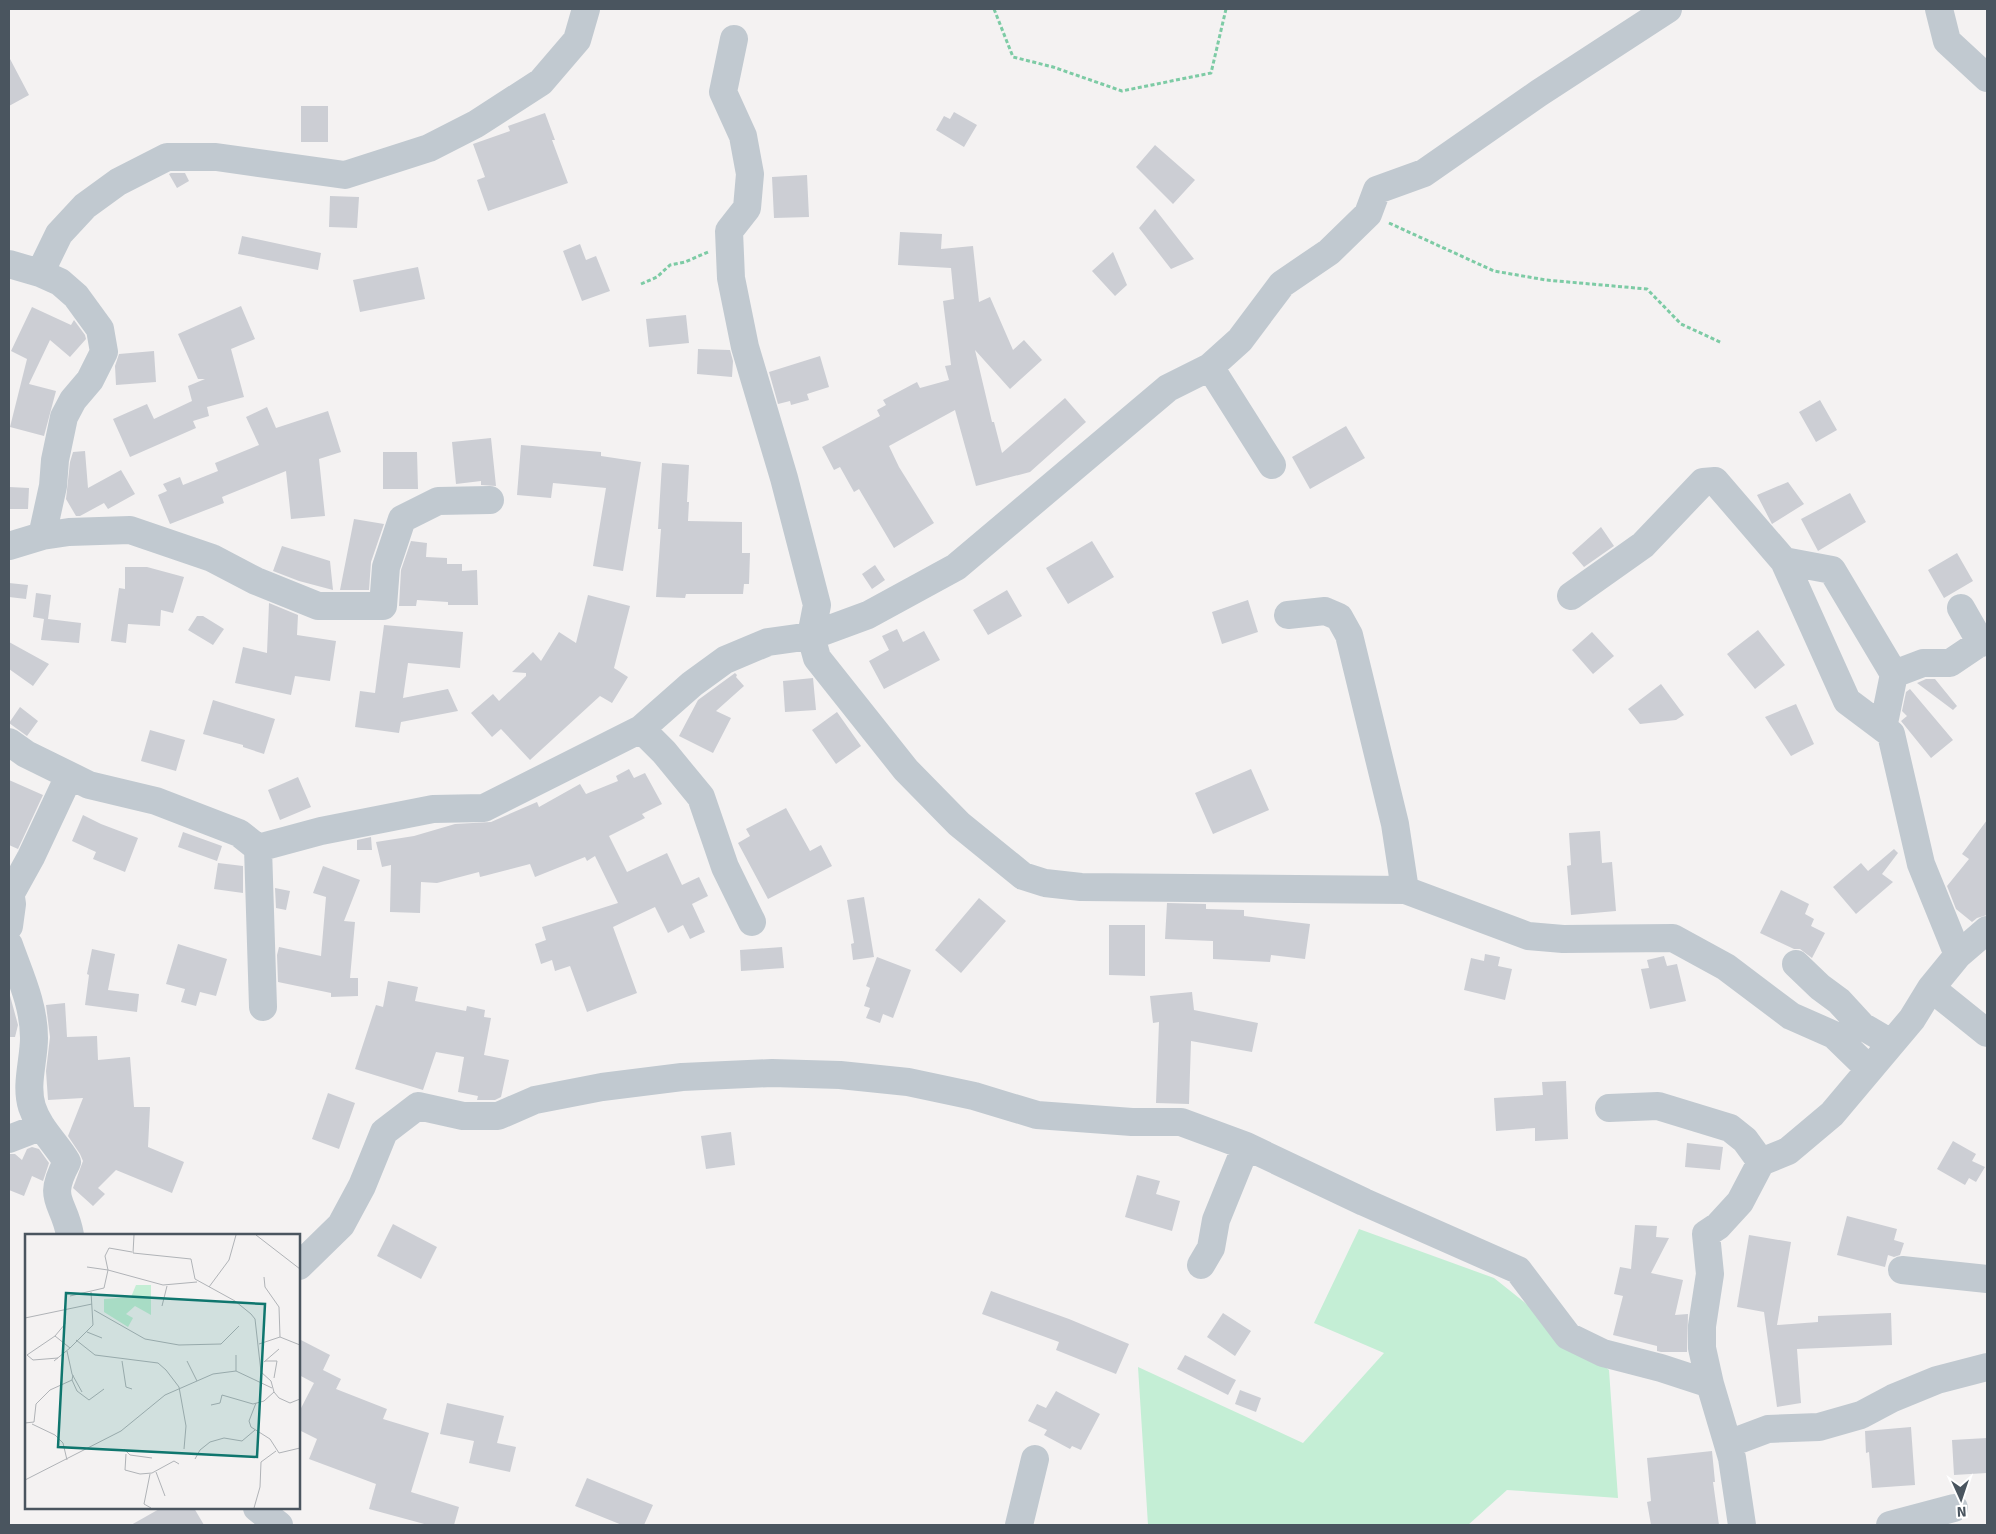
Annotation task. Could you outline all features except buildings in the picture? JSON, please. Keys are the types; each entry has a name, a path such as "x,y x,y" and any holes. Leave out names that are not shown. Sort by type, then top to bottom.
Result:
{"street":[{"path":"40,273 59,234 85,206 118,182 167,157 216,157 345,175 429,148 476,124 541,82 577,40 586,9"},
{"path":"258,848 321,831 433,809 484,808 642,729 692,684 725,660 768,642 811,636 868,615 956,567 1168,388 1210,367 1240,340 1282,284 1328,252 1368,214 1377,190 1424,173 1539,93 1668,9"},
{"path":"1939,9 1947,41 1987,78"},
{"path":"734,38 724,92 744,136 750,174 747,208 729,231 731,278 745,347 784,478 817,604 811,636 817,658 906,770 959,824 1023,876 1045,883 1081,887 1405,890 1528,936 1563,939 1673,938 1726,967 1791,1016 1834,1035 1869,1069"},
{"path":"9,264 40,273 60,282 76,296 100,329 104,352 90,380 73,400 64,417 55,460 53,486 42,536"},
{"path":"1210,367 1272,465"},
{"path":"1571,596 1643,545 1703,482 1715,481 1784,561 1846,701 1892,734 1921,864 1958,955"},
{"path":"9,546 42,536 69,532 130,530 212,558 256,581 318,606 383,606 386,567 402,519 438,501 490,500"},
{"path":"1784,561 1832,570 1894,674 1883,728"},
{"path":"1894,674 1923,663 1950,663 1984,640 1961,608"},
{"path":"1288,615 1326,611 1339,617 1349,635 1395,824 1405,890"},
{"path":"642,729 664,752 701,797 725,867 752,922"},
{"path":"9,742 26,754 88,785 156,801 239,834 258,848"},
{"path":"9,926 12,904 10,889 31,856 69,776"},
{"path":"258,848 263,1007"},
{"path":"1742,1525 1732,1458 1710,1384 1702,1348 1702,1326 1710,1274 1706,1234 1718,1226 1740,1202 1761,1162 1788,1151 1832,1114 1912,1019 1931,988 1958,955 1987,930"},
{"path":"9,946 30,1001 34,1038 30,1077 31,1105 40,1127 58,1147 67,1162 58,1178 56,1199 70,1234"},
{"path":"1796,964 1839,1002 1862,1026 1891,1044"},
{"path":"1931,988 1987,1033"},
{"path":"300,1265 341,1225 362,1186 384,1132 418,1106 463,1116 498,1116 535,1100 602,1087 655,1080 772,1073 840,1075 918,1084 974,1096 1037,1115 1132,1122 1181,1122 1246,1146 1364,1202 1518,1270 1568,1336 1603,1353 1661,1368 1710,1384"},
{"path":"1609,1108 1658,1106 1730,1128 1745,1140 1761,1162"},
{"path":"9,1139 40,1127"},
{"path":"1201,1265 1211,1248 1216,1220 1246,1146"},
{"path":"1902,1270 1987,1279"},
{"path":"1728,1444 1768,1429 1819,1427 1861,1415 1892,1398 1937,1380 1987,1367"},
{"path":"1019,1525 1035,1459"},
{"path":"1890,1525 1954,1508"},
{"path":"259,1509 279,1525"}],"path":[{"path":"994,9 1013,57 1053,67 1122,92 1211,72 1226,9"},
{"path":"1368,214 1494,271 1546,280 1647,289 1681,324 1722,343"},
{"path":"641,284 657,277 670,266 685,262 718,248 729,231"}],"green space":[{"path":"1359,1229 1494,1278 1609,1370 1618,1498 1507,1490 1468,1525 1148,1525 1138,1367 1303,1443 1384,1353 1314,1323"}]}
